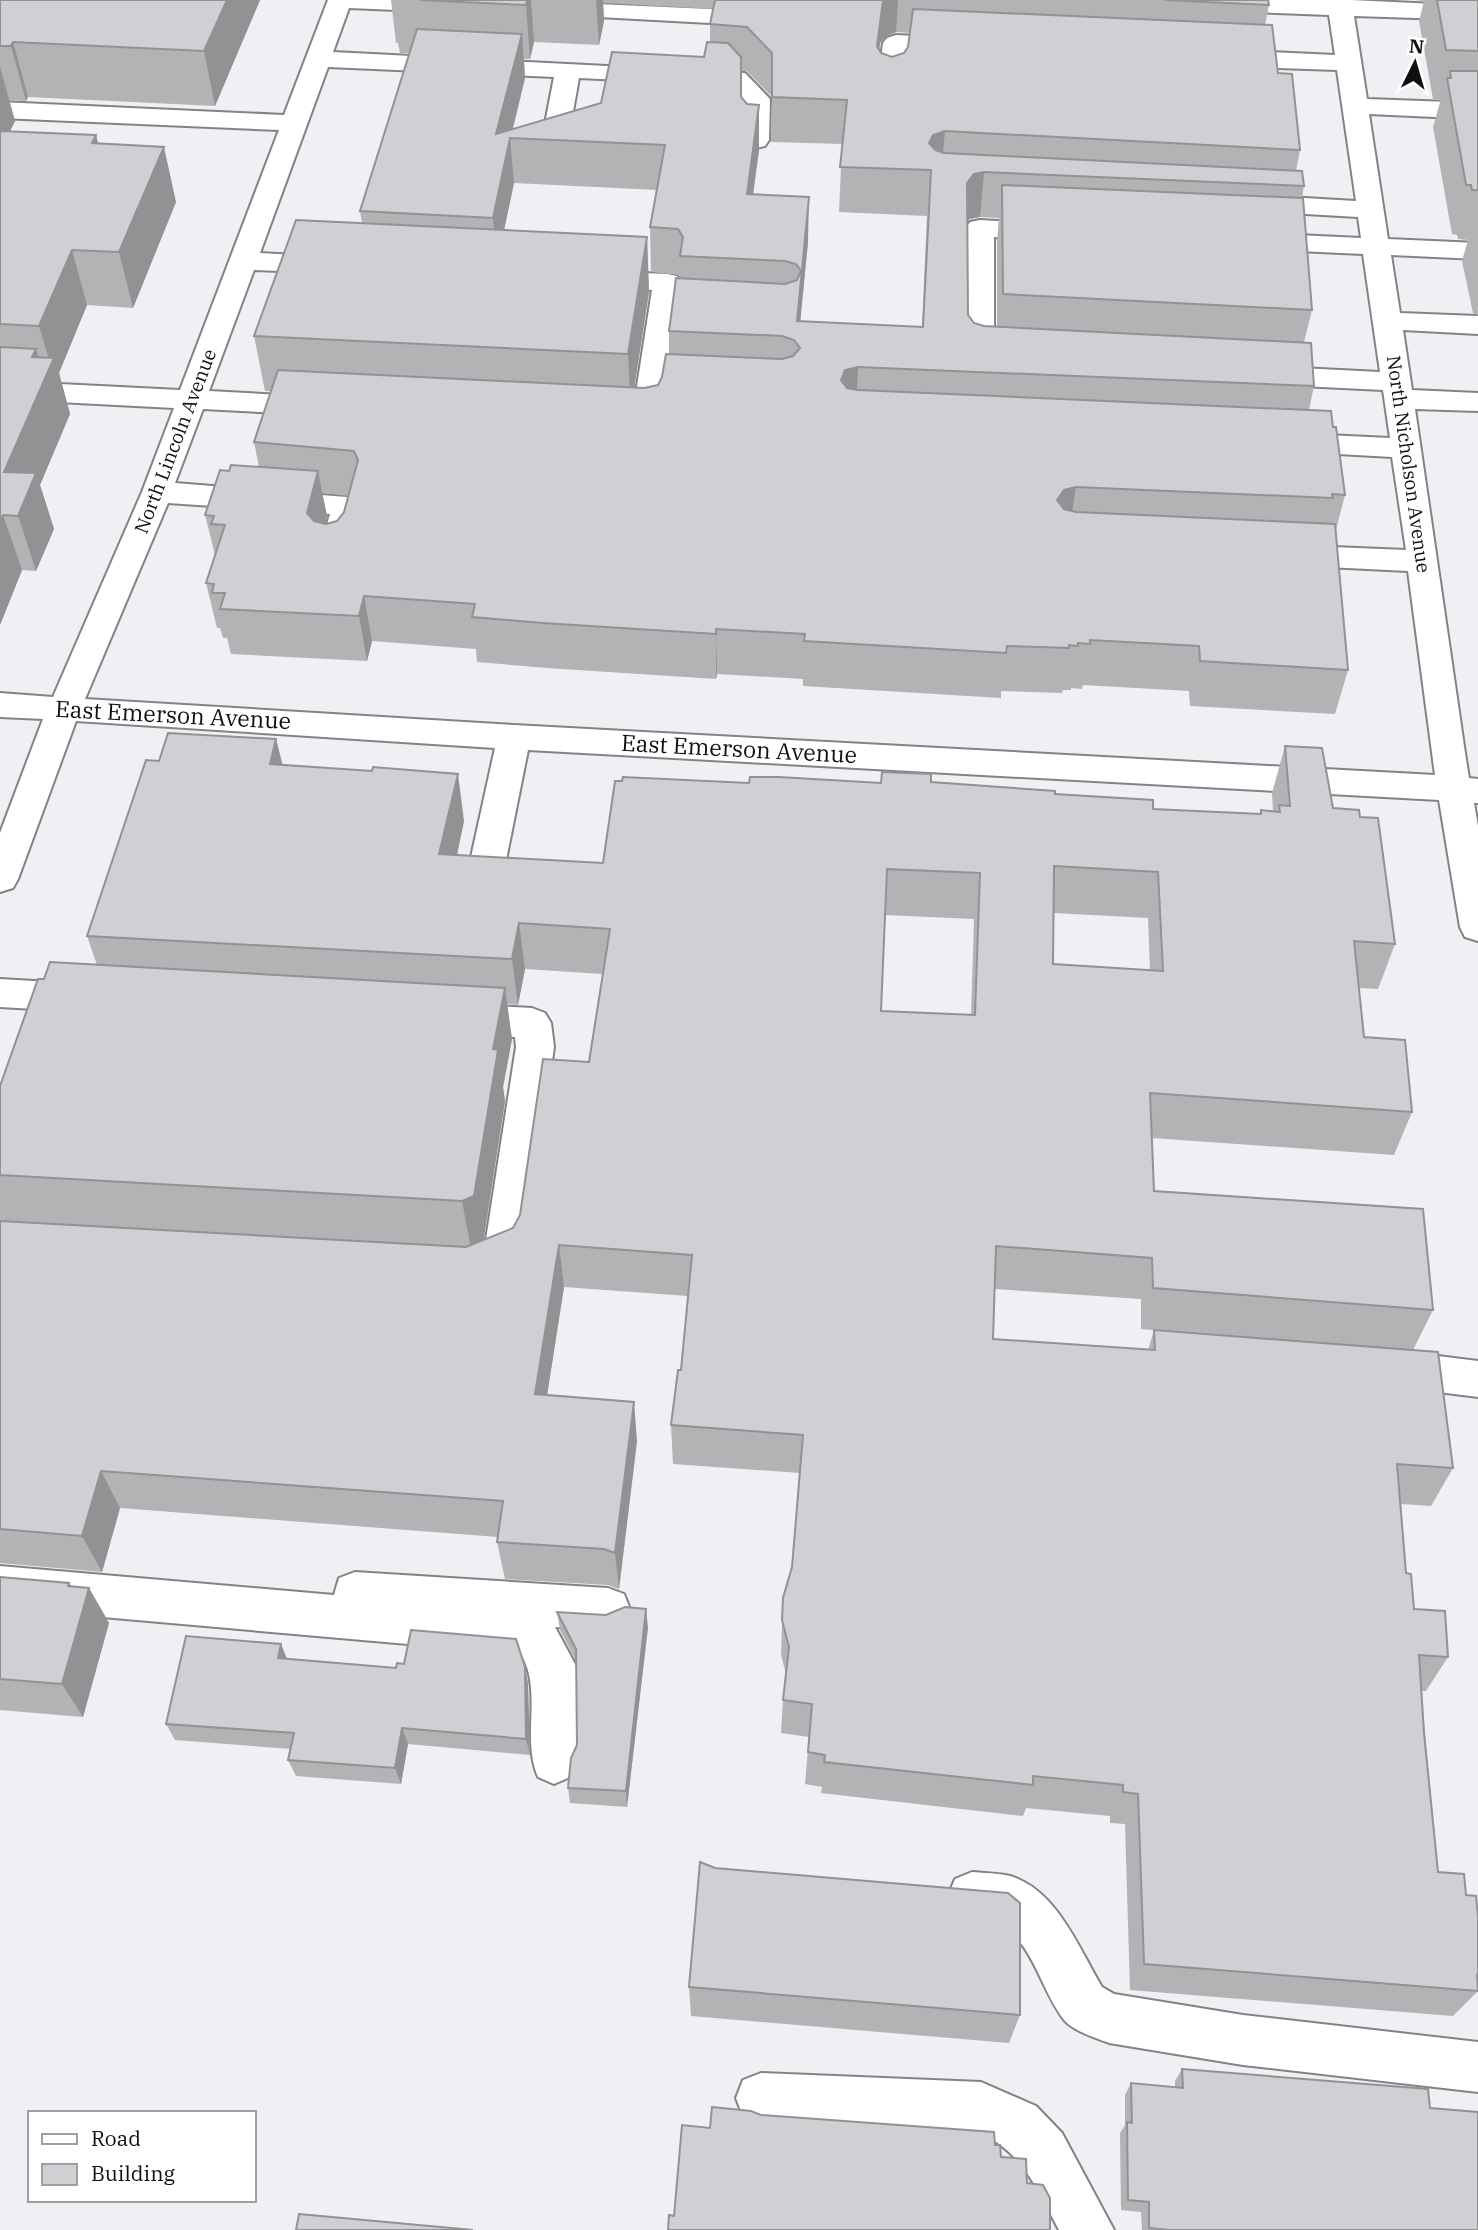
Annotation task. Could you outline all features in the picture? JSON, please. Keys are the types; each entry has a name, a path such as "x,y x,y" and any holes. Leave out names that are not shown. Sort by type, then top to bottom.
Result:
{"street":[{"path":"340,0 468,6"},
{"name":"North Lincoln Avenue","path":"0,879 64,709 158,492 340,0"},
{"path":"1130,0 1340,3 1478,13"},
{"name":"North Nicholson Avenue","path":"1340,3 1347,63 1378,247 1448,753 1467,791 1459,825 1478,927"},
{"path":"522,8 710,16"},
{"path":"890,91 896,43 980,47"},
{"path":"629,73 634,45"},
{"path":"1203,57 1347,63"},
{"path":"318,59 736,78 757,99 756,140"},
{"path":"556,134 568,70"},
{"path":"1355,106 1478,111"},
{"path":"0,110 295,123"},
{"path":"1220,202 1372,210"},
{"path":"1021,362 980,360 980,228 1074,233"},
{"path":"1223,240 1478,251"},
{"path":"243,261 355,266"},
{"path":"572,277 667,282 676,313 664,388 646,422 618,433"},
{"path":"1388,321 1478,325"},
{"path":"1241,374 1398,390 1478,402"},
{"path":"0,390 188,409 343,416"},
{"path":"1251,440 1406,448"},
{"path":"158,492 348,505 334,557"},
{"path":"1249,554 1423,561"},
{"name":"East Emerson Avenue","path":"0,705 514,737 1402,784 1467,791"},
{"path":"484,880 514,737"},
{"path":"0,993 121,1000"},
{"path":"422,1017 532,1023 535,1047 504,1256 473,1269 445,1267"},
{"path":"1349,1365 1478,1380"},
{"path":"0,1567 608,1609"},
{"path":"0,1587 534,1634 553,1666 554,1761"},
{"path":"923,1892 1009,1900 1036,1922 1084,2005 1109,2018 1243,2040 1478,2067"},
{"path":"761,2098 982,2108 1018,2124 1044,2151 1088,2230"}],"building":[{"path":"0,0 227,0 204,51 13,42 11,46 0,46"},
{"path":"420,0 527,0 526,5"},
{"path":"715,0 883,0 877,46 881,53 892,57 904,53 908,47 913,9 1272,25 1278,73 1292,74 1300,150 945,131 933,135 929,143 935,150 944,153 1302,171 1304,186 984,172 974,174 967,183 968,315 974,323 984,326 1311,343 1314,386 858,367 845,370 841,380 847,388 858,390 1331,411 1333,427 1336,427 1345,495 1332,494 1333,498 1076,487 1064,490 1057,500 1064,509 1076,512 1335,524 1348,670 1200,661 1199,646 1090,640 1090,644 1078,643 1078,646 1069,645 1069,648 1007,646 1006,653 804,641 805,634 716,629 716,634 543,623 472,617 475,604 364,596 359,616 220,609 225,593 212,593 214,584 206,583 225,525 211,524 214,516 205,515 220,470 229,471 231,465 318,471 307,513 314,521 326,524 337,521 344,512 358,460 354,451 254,442 278,370 644,388 658,385 666,354 782,359 793,356 800,348 794,340 782,336 669,331 676,278 785,284 797,280 801,271 796,264 785,261 680,256 683,237 678,229 650,227 665,145 510,138 493,218 360,211 417,29 522,34 496,134 601,103 612,52 704,57 707,42 728,43 741,57 741,97 747,104 759,105 747,194 809,197 797,321 923,327 931,170 840,167 847,100 772,97 772,53 747,27 710,24"},
{"path":"1165,0 1268,0 1269,5"},
{"path":"1437,0 1478,0 1478,51 1446,50"},
{"path":"1450,71 1478,71 1478,190 1472,190 1471,185 1466,185 1447,78 1451,78"},
{"path":"0,131 96,135 92,143 164,147 119,252 72,250 39,326 0,324"},
{"path":"1002,185 1303,198 1312,310 1003,294"},
{"path":"296,220 647,237 628,354 254,336"},
{"path":"0,347 36,349 32,357 54,358 4,472 36,473 18,516 3,515 0,523"},
{"path":"168,733 276,739 270,764 372,771 373,767 458,774 439,854 603,863 615,781 622,781 623,777 749,783 750,777 779,777 881,783 882,772 931,774 931,782 1153,800 1153,809 1261,814 1261,810 1280,812 1279,805 1290,806 1285,746 1322,748 1333,808 1359,810 1360,817 1378,818 1395,944 1354,941 1364,1037 1405,1040 1412,1112 1150,1093 1154,1191 1423,1209 1433,1310 1153,1288 1152,1258 996,1246 993,1339 1155,1350 1154,1330 1438,1352 1453,1468 1397,1464 1406,1573 1411,1574 1414,1609 1445,1611 1448,1657 1419,1655 1424,1733 1438,1872 1464,1874 1466,1895 1476,1896 1478,1991 1144,1964 1138,1794 1123,1792 1123,1785 1033,1776 1033,1785 824,1762 825,1755 808,1752 812,1704 783,1700 789,1647 782,1620 783,1598 792,1567 803,1435 671,1425 678,1370 681,1370 692,1255 559,1245 535,1394 634,1402 615,1553 604,1549 497,1542 503,1501 101,1471 82,1536 0,1529 0,1221 466,1247 513,1228 520,1215 543,1059 589,1062 610,929 519,923 512,959 87,936 146,760 159,761","holes":["1054,866 1158,872 1163,971 1053,964","887,869 980,873 975,1015 881,1011"]},
{"path":"50,962 505,988 493,1049 498,1050 474,1196 462,1201 0,1175 0,1086 38,979 44,979"},
{"path":"0,1577 69,1583 68,1586 89,1588 62,1684 0,1679"},
{"path":"625,1607 646,1609 626,1791 568,1788 571,1758 577,1745 576,1649 557,1612 606,1615"},
{"path":"411,1630 516,1639 525,1667 526,1739 402,1728 395,1768 288,1760 294,1733 166,1724 186,1636 281,1644 278,1658 396,1668 397,1663 404,1664"},
{"path":"700,1862 715,1868 1008,1893 1020,1903 1020,2015 689,1987"},
{"path":"1182,2069 1428,2089 1430,2108 1478,2112 1478,2230 1149,2228 1149,2202 1128,2200 1127,2122 1132,2123 1131,2083 1183,2088"},
{"path":"712,2107 751,2111 761,2115 994,2132 995,2145 1000,2145 1001,2157 1026,2159 1027,2183 1043,2185 1050,2198 1050,2230 668,2230 669,2215 674,2216 682,2125 710,2128"},
{"path":"299,2214 473,2230 296,2230"}]}
